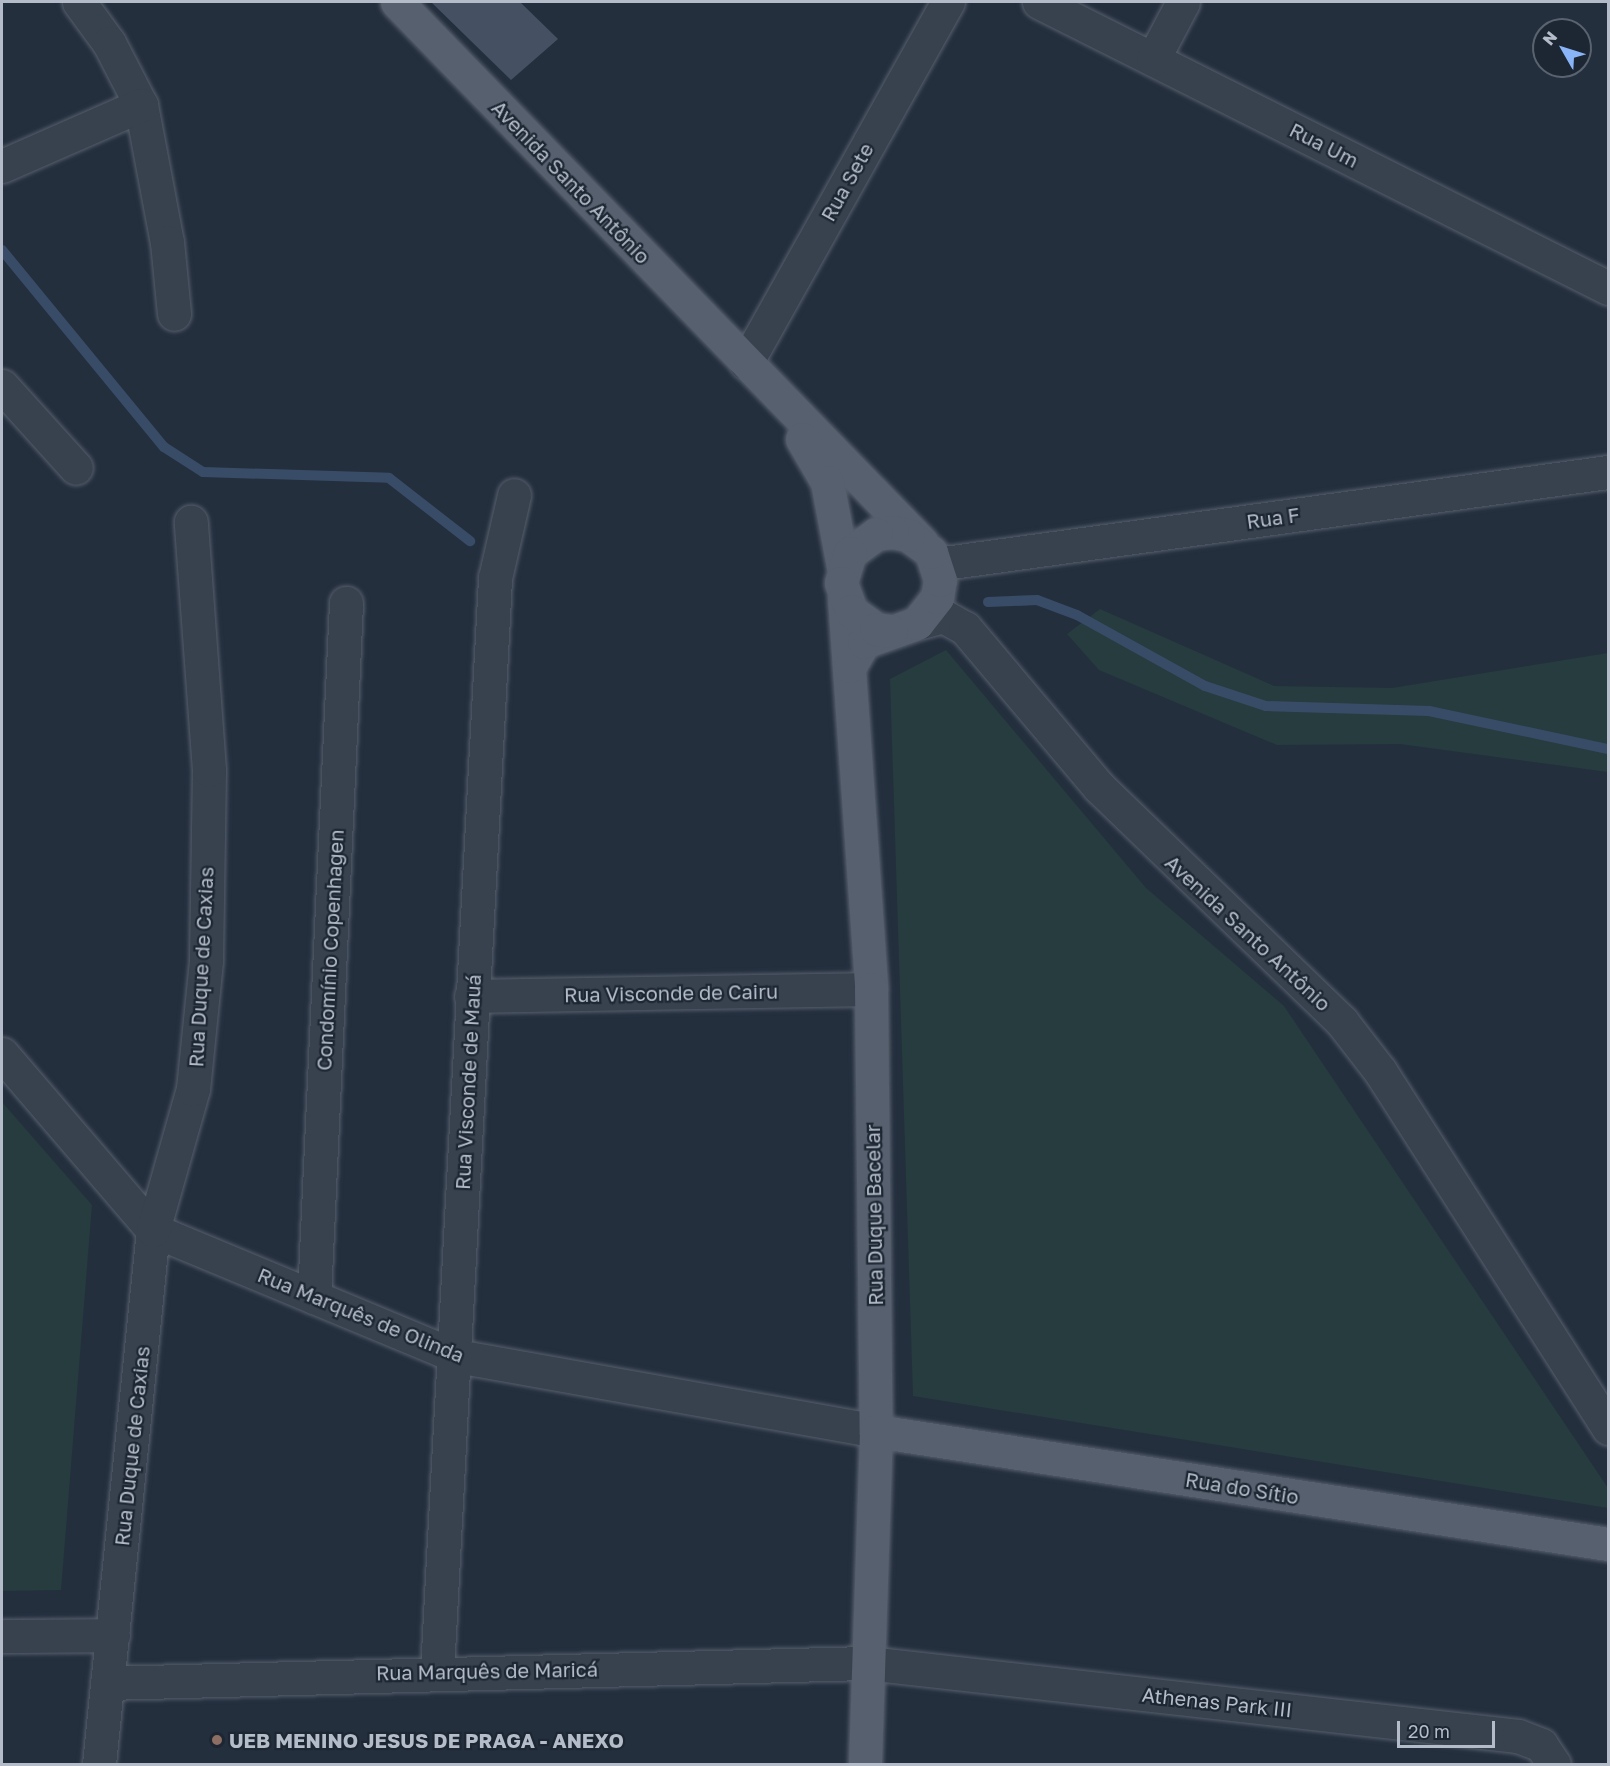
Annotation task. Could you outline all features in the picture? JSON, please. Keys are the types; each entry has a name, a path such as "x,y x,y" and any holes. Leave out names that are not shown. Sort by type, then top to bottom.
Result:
{"main road":[{"name":"Avenida Santo Antônio","path":"397,2 746,363 933,562"},
{"name":"Avenida Santo Antônio","path":"746,363 816,458 835,508 843,583"},
{"path":"850,666 864,642 904,627 937,597 933,562 892,532 876,534 850,553 843,583 862,622 904,627"},
{"name":"Rua Duque Bacelar","path":"843,583 871,989 876,1431 865,1764"},
{"name":"Rua do Sítio","path":"876,1431 1608,1544"}],"street":[{"path":"79,2 108,43 141,105 167,242 174,314"},
{"name":"Rua Sete","path":"746,363 948,2"},
{"name":"Rua Um","path":"1039,2 1608,288"},
{"path":"1154,59 1183,2"},
{"path":"2,166 141,105"},
{"path":"2,386 76,468"},
{"name":"Rua F","path":"933,562 1608,472"},
{"name":"Rua Visconde de Mauá","path":"437,1671 456,1356 471,996 495,578 514,495"},
{"name":"Rua Duque de Caxias","path":"99,1764 153,1230 194,1089 206,960 209,770 190,522"},
{"name":"Avenida Santo Antônio","path":"933,562 977,640 1099,787 1342,1022 1380,1071 1608,1428"},
{"name":"Condomínio Copenhagen","path":"314,1297 346,603"},
{"name":"Avenida Santo Antônio","path":"904,627 943,616 977,640"},
{"name":"Rua Visconde de Cairu","path":"471,996 871,989"},
{"name":"Rua Marquês de Olinda","path":"2,1054 153,1230 456,1356 876,1431"},
{"path":"2,1636 113,1635"},
{"name":"Rua Marquês de Maricá","path":"107,1683 437,1671 867,1663"},
{"name":"Athenas Park III","path":"867,1663 1518,1736 1541,1745 1554,1764"}],"green space":[{"path":"1100,609 1274,686 1392,688 1608,653 1608,772 1400,744 1277,745 1099,670 1067,634"},
{"path":"946,650 1146,888 1284,1006 1608,1488 1608,1508 913,1396 890,679"},
{"path":"2,1102 92,1205 61,1590 2,1591"}],"building":[{"path":"431,2 520,2 558,39 511,80"}],"waterway":[{"path":"2,250 164,447 203,472 389,478 470,541"},
{"path":"988,602 1037,600 1077,615 1205,686 1266,706 1429,711 1608,749"}],"place":[{"name":"UEB MENINO JESUS DE PRAGA - ANEXO","path":"217,1740"}]}
